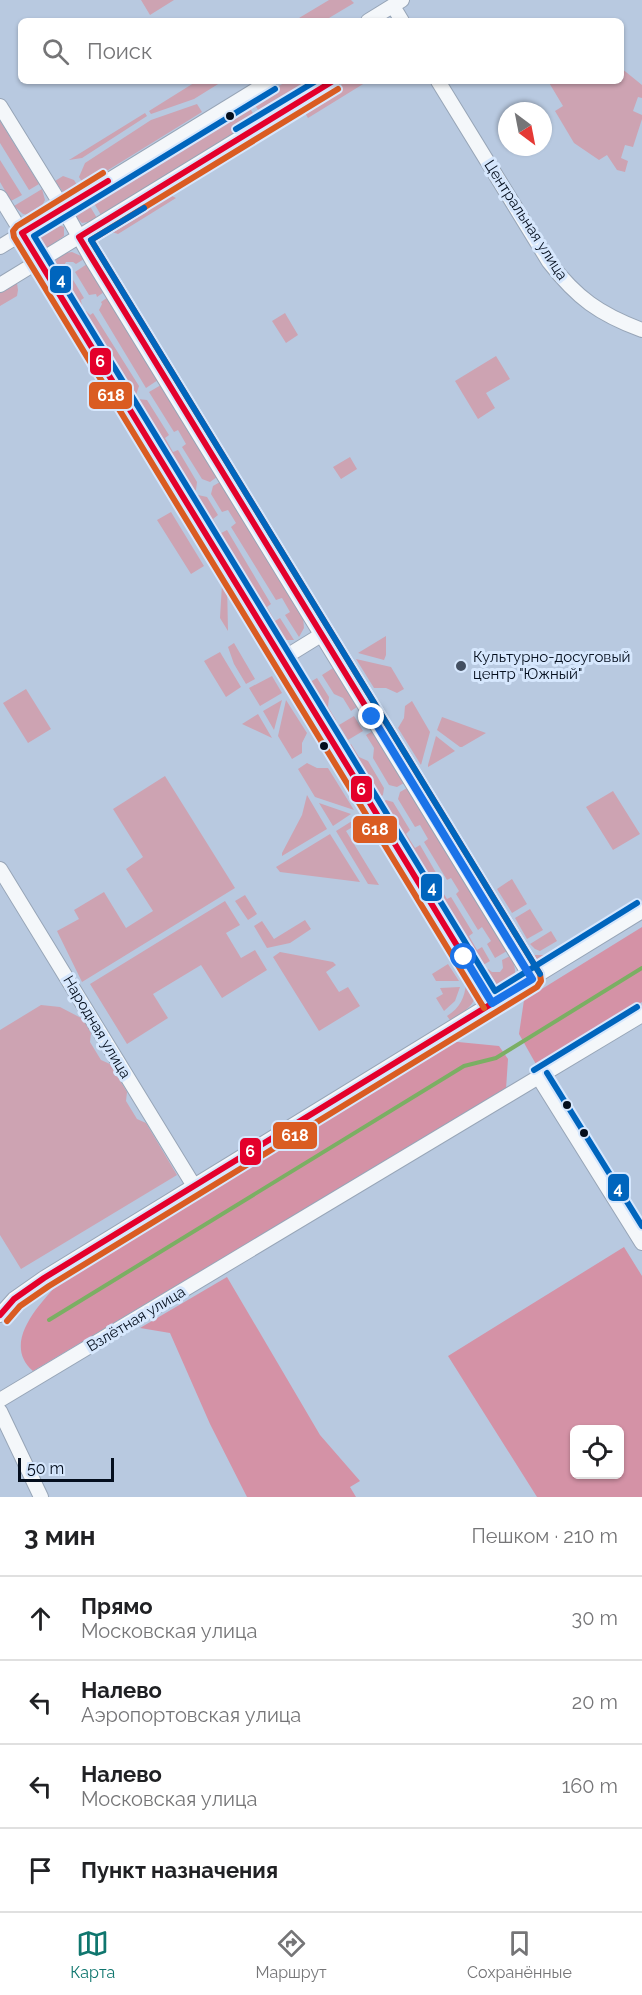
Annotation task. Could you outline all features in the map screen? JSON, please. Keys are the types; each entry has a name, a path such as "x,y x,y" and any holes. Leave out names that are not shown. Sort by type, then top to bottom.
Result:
{"street":[{"path":"373,18 397,3 401,18"},
{"path":"0,247 265,84"},
{"path":"0,285 328,84"},
{"name":"Центральная улица","path":"440,84 549,262 562,278 593,307 642,330"},
{"path":"0,106 532,979"},
{"path":"0,197 492,1003"},
{"path":"282,659 321,635"},
{"name":"Народная улица","path":"0,869 194,1186"},
{"path":"0,1315 14,1299 44,1278 642,911"},
{"name":"Взлётная улица","path":"0,1400 642,1015"},
{"path":"539,1078 642,1244"},
{"path":"0,1411 41,1497"}],"shaded area":[{"path":"141,0 174,0 150,15"},
{"path":"329,0 351,0 354,3 329,18 299,18"},
{"path":"624,70 642,85 642,98 638,97 633,111 642,115 642,119 633,147 625,145 621,158 628,161 625,172 617,170 607,155 599,160 574,143 555,111 563,106 550,84 624,84"},
{"path":"192,84 218,84 194,99 151,114 149,111"},
{"path":"282,84 315,84 262,116 253,102"},
{"path":"342,84 363,84 308,118 305,113 314,101"},
{"path":"197,104 202,112 84,185 79,177 85,163 151,120"},
{"path":"248,105 257,120 101,215 92,200"},
{"path":"145,113 147,116 82,158 69,160"},
{"path":"0,121 39,184 29,190 0,143"},
{"path":"0,160 22,195 11,201 0,182"},
{"path":"63,176 74,180 79,188 72,192 63,192 55,181"},
{"path":"42,189 45,200 34,213 23,214 14,206"},
{"path":"163,194 176,198 118,234 112,232 109,226"},
{"path":"88,203 97,218 82,223 77,218 77,211"},
{"path":"56,224 64,227 64,236 47,248 40,247 36,240 38,234"},
{"path":"72,252 84,259 76,264 66,262 62,269 63,273 56,277 54,268 57,260 62,255"},
{"path":"87,264 104,292 97,297 96,294 89,295 75,272"},
{"path":"70,275 84,298 81,300 82,306 76,310 59,282"},
{"path":"17,283 17,296 0,306 0,293"},
{"path":"122,288 173,371 169,374 118,291"},
{"path":"108,297 158,380 146,388 99,310 101,302"},
{"path":"86,311 90,315 93,313 139,386 136,395 129,398 79,315"},
{"path":"285,313 298,335 286,343 272,321"},
{"path":"68,322 119,405 114,408 63,325"},
{"path":"496,356 510,379 486,393 495,408 478,419 455,381"},
{"path":"176,376 232,468 228,471 172,379"},
{"path":"161,385 217,477 210,482 202,479 182,447 186,444 178,430 174,432 149,392"},
{"path":"138,399 147,400 169,435 165,438 173,452 178,450 197,482 196,490 189,494 132,403"},
{"path":"122,410 178,501 173,504 117,412"},
{"path":"350,457 357,469 341,479 333,467"},
{"path":"235,472 346,653 341,656 231,475"},
{"path":"220,482 303,617 304,628 299,637 285,615 290,612 282,598 276,600 231,527 236,523 228,510 222,512 211,494 213,486"},
{"path":"198,495 207,497 218,515 213,519 221,533 227,530 271,604 267,607 275,621 280,618 294,640 283,640 274,634 191,499"},
{"path":"180,506 227,582 228,631 220,618 222,584 176,508"},
{"path":"171,512 204,566 191,574 157,520"},
{"path":"386,636 384,660 358,653"},
{"path":"234,643 255,679 246,684 234,664 228,647"},
{"path":"220,652 241,687 226,697 204,661"},
{"path":"356,659 391,667 404,689 397,693 386,688 374,688"},
{"path":"333,668 357,707 351,711 343,698 334,694 322,675"},
{"path":"272,676 282,693 260,706 249,688"},
{"path":"317,678 329,697 328,707 336,720 329,724 305,685"},
{"path":"26,689 51,729 28,743 3,703"},
{"path":"282,700 274,730 263,711"},
{"path":"286,700 307,733 302,743 302,753 292,759 278,736"},
{"path":"412,701 430,732 421,765 398,728 404,718 405,706"},
{"path":"258,714 272,738 242,724"},
{"path":"354,716 363,731 348,740 339,725"},
{"path":"442,717 486,733 460,747 437,730"},
{"path":"373,731 404,783 397,787 389,785 373,758 374,748 366,735"},
{"path":"436,736 455,751 428,767 428,765"},
{"path":"351,744 359,757 368,761 384,788 383,795 376,800 344,748"},
{"path":"307,763 317,768 328,768 354,810 315,797 298,769"},
{"path":"333,765 342,769 364,806 360,809"},
{"path":"165,776 235,888 82,982 57,931 79,919 74,910 104,892 126,928 153,911 126,869 143,857 113,809"},
{"path":"407,788 507,951 495,958 487,944 491,941 482,927 478,930 456,894 459,891 451,878 447,880 424,842 428,839 420,825 415,827 398,799 400,792"},
{"path":"613,791 640,834 613,850 586,807"},
{"path":"307,795 327,829 282,856 302,815"},
{"path":"386,800 393,802 410,830 406,834 415,848 420,845 442,883 439,886 447,899 451,897 473,933 469,936 477,950 482,947 490,961 478,968 379,805"},
{"path":"319,803 351,814 333,826"},
{"path":"440,807 522,942 518,945 440,818"},
{"path":"352,821 354,826 346,831 379,885 368,884 336,831"},
{"path":"330,834 360,882 280,872 276,867"},
{"path":"512,879 527,904 512,913 497,889"},
{"path":"408,888 418,894 451,948 447,951"},
{"path":"245,895 257,914 248,920 235,901"},
{"path":"225,901 240,925 226,933 241,958 255,950 267,970 222,998 201,965 153,994 168,1018 127,1044 90,984"},
{"path":"530,909 543,930 527,939 515,918"},
{"path":"305,920 311,929 290,943 267,948 254,926 262,921 274,939"},
{"path":"604,920 602,927 571,948 546,961 531,960 521,950 525,947 534,955 546,955"},
{"path":"642,927 642,1002 537,1066 519,1034 524,1000"},
{"path":"551,931 557,941 540,951 530,944"},
{"path":"280,952 333,962 336,965 326,972 339,992 348,987 360,1006 319,1031 273,957"},
{"path":"510,956 514,966 513,981 502,988 495,987 481,973 488,969 492,972 500,972 503,968 502,960"},
{"path":"448,964 459,981 436,981 432,974"},
{"path":"471,980 475,994 474,1000 467,1009 450,1020 447,1016 458,1006 466,983"},
{"path":"460,987 455,1001 444,1011 436,998 443,994 440,988"},
{"path":"41,1005 60,1007 83,1019 91,1033 90,1042 101,1060 110,1064 127,1092 126,1101 137,1119 146,1123 177,1175 21,1269 0,1235 0,1030"},
{"path":"448,1041 499,1046 508,1059 506,1089 33,1371 24,1360 21,1348 22,1335 36,1310 63,1278"},
{"path":"624,1247 642,1276 642,1497 537,1497 448,1356"},
{"path":"227,1277 320,1435 360,1481 350,1487 356,1497 247,1497 210,1424 170,1333 140,1328"}],"waterway":[{"path":"49,1320 464,1066 496,1058 642,968"}],"transit line":[{"name":"4","path":"236,129 311,84"},
{"name":"6","path":"0,1315 14,1299 44,1278 532,979 79,237 328,84"},
{"name":"4","path":"275,89 34,236 495,991 637,903"},
{"name":"618","path":"7,1321 20,1306 49,1286 537,987 541,981 540,974 91,240 338,89"},
{"name":"618","path":"103,173 17,226 13,231 14,237 484,1008"},
{"name":"6","path":"108,181 22,233 492,1003"},
{"name":"4","path":"144,208 91,240 540,974"},
{"name":"4","path":"534,1070 637,1007"},
{"name":"4","path":"547,1073 642,1226"}],"place":[{"name":"Культурно-досуговый центр \"Южный\"","path":"461,666"}],"route":[{"path":"372,717 532,979 492,1003 464,957"}]}
